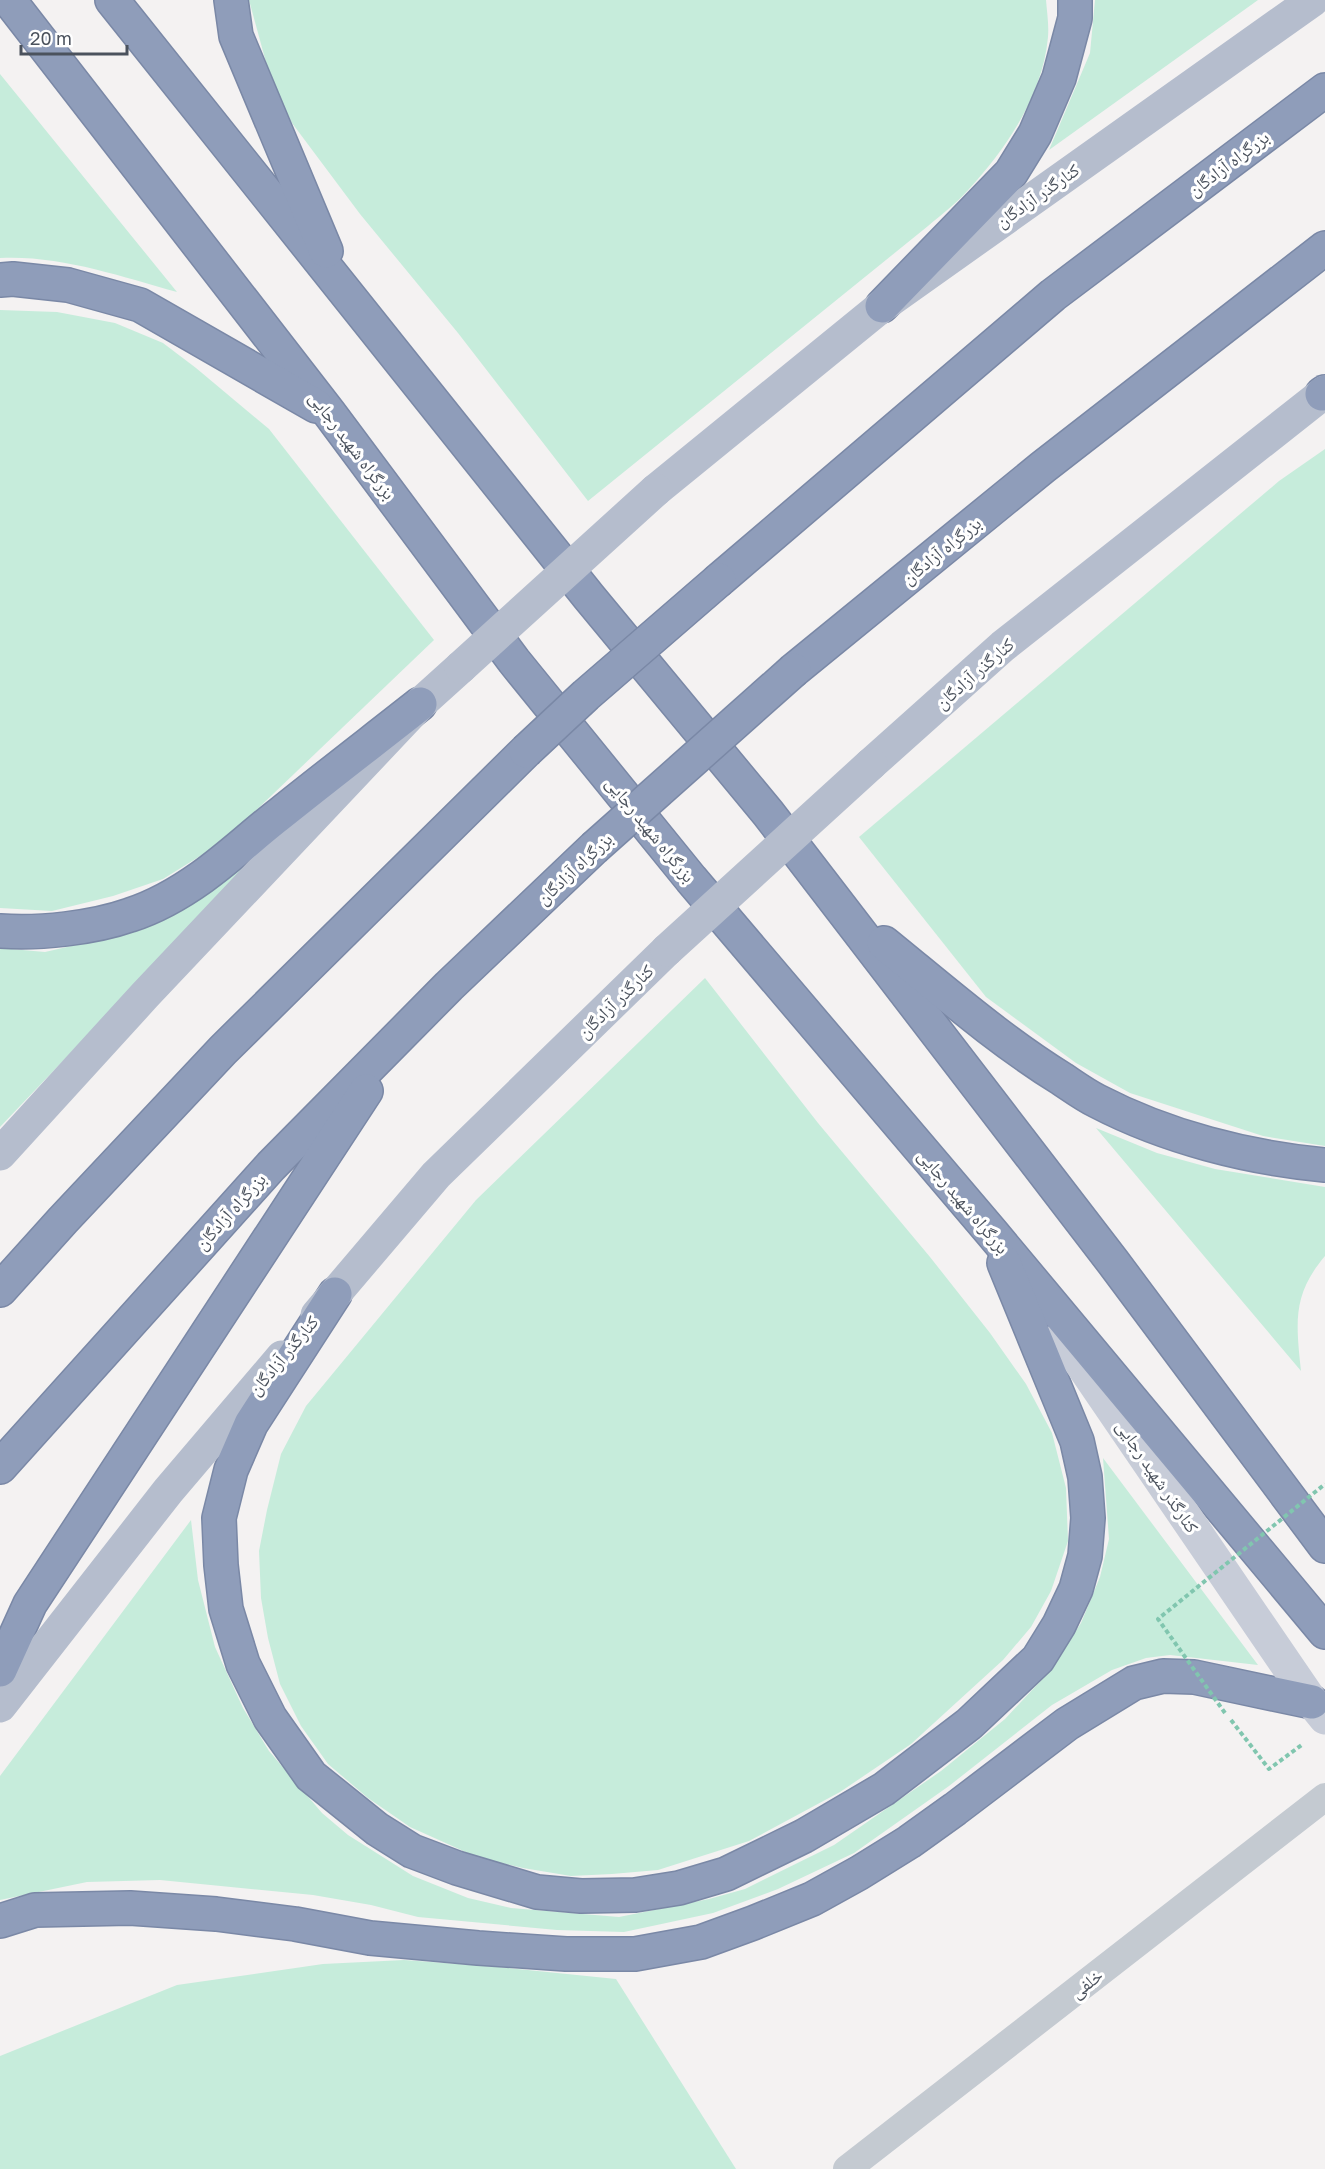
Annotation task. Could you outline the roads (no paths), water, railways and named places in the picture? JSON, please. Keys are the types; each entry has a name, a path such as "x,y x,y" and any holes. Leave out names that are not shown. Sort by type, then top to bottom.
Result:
{"highway":[{"path":"111,0 582,588 768,813 1113,1262 1325,1546"},
{"path":"231,0 236,36 341,286"},
{"path":"882,306 1011,173 1035,134 1059,78 1075,18 1075,0"},
{"name":"بزرگراه شهید رجایی","path":"8,3 330,414 522,670 691,879 992,1233 1325,1632"},
{"name":"بزرگراه آزادگان","path":"0,1290 223,1050 526,751 586,695 1053,295 1325,90"},
{"name":"بزرگراه آزادگان","path":"0,1467 271,1166 449,986 594,848 794,670 1042,467 1325,248"},
{"path":"0,280 13,279 69,285 140,305 330,414"},
{"path":"0,931 23,933 72,928 130,915 171,896 232,855 278,815 420,705"},
{"path":"843,910 1032,1060 1097,1101 1165,1130 1230,1150 1325,1165"},
{"path":"0,1670 30,1604 405,1031"},
{"path":"334,1294 251,1424 231,1470 219,1518 226,1609 247,1673 270,1718 311,1776 377,1829 412,1851 457,1868 537,1892 581,1896 635,1895 679,1888 726,1874 804,1836 884,1789 969,1724 1038,1659 1059,1624 1076,1589 1085,1556 1088,1518 1085,1477 1077,1441 992,1233"},
{"path":"0,1922 35,1910 130,1908 216,1914 295,1924 370,1938 446,1945 566,1954 635,1954 701,1942 821,1894 909,1842 1067,1724 1134,1683 1163,1676 1194,1677 1314,1720"}],"main road":[{"name":"کنارگذر آزادگان","path":"420,705 656,490 882,306 1313,0"},
{"name":"کنارگذر آزادگان","path":"0,1706 168,1491 436,1175 667,950 1003,646 1324,392"},
{"path":"0,1154 145,995 420,705"}],"street":[{"name":"کنارگذر شهید رجایی","path":"992,1233 1314,1720"},
{"name":"خلفی","path":"847,2169 1325,1797"}]}
